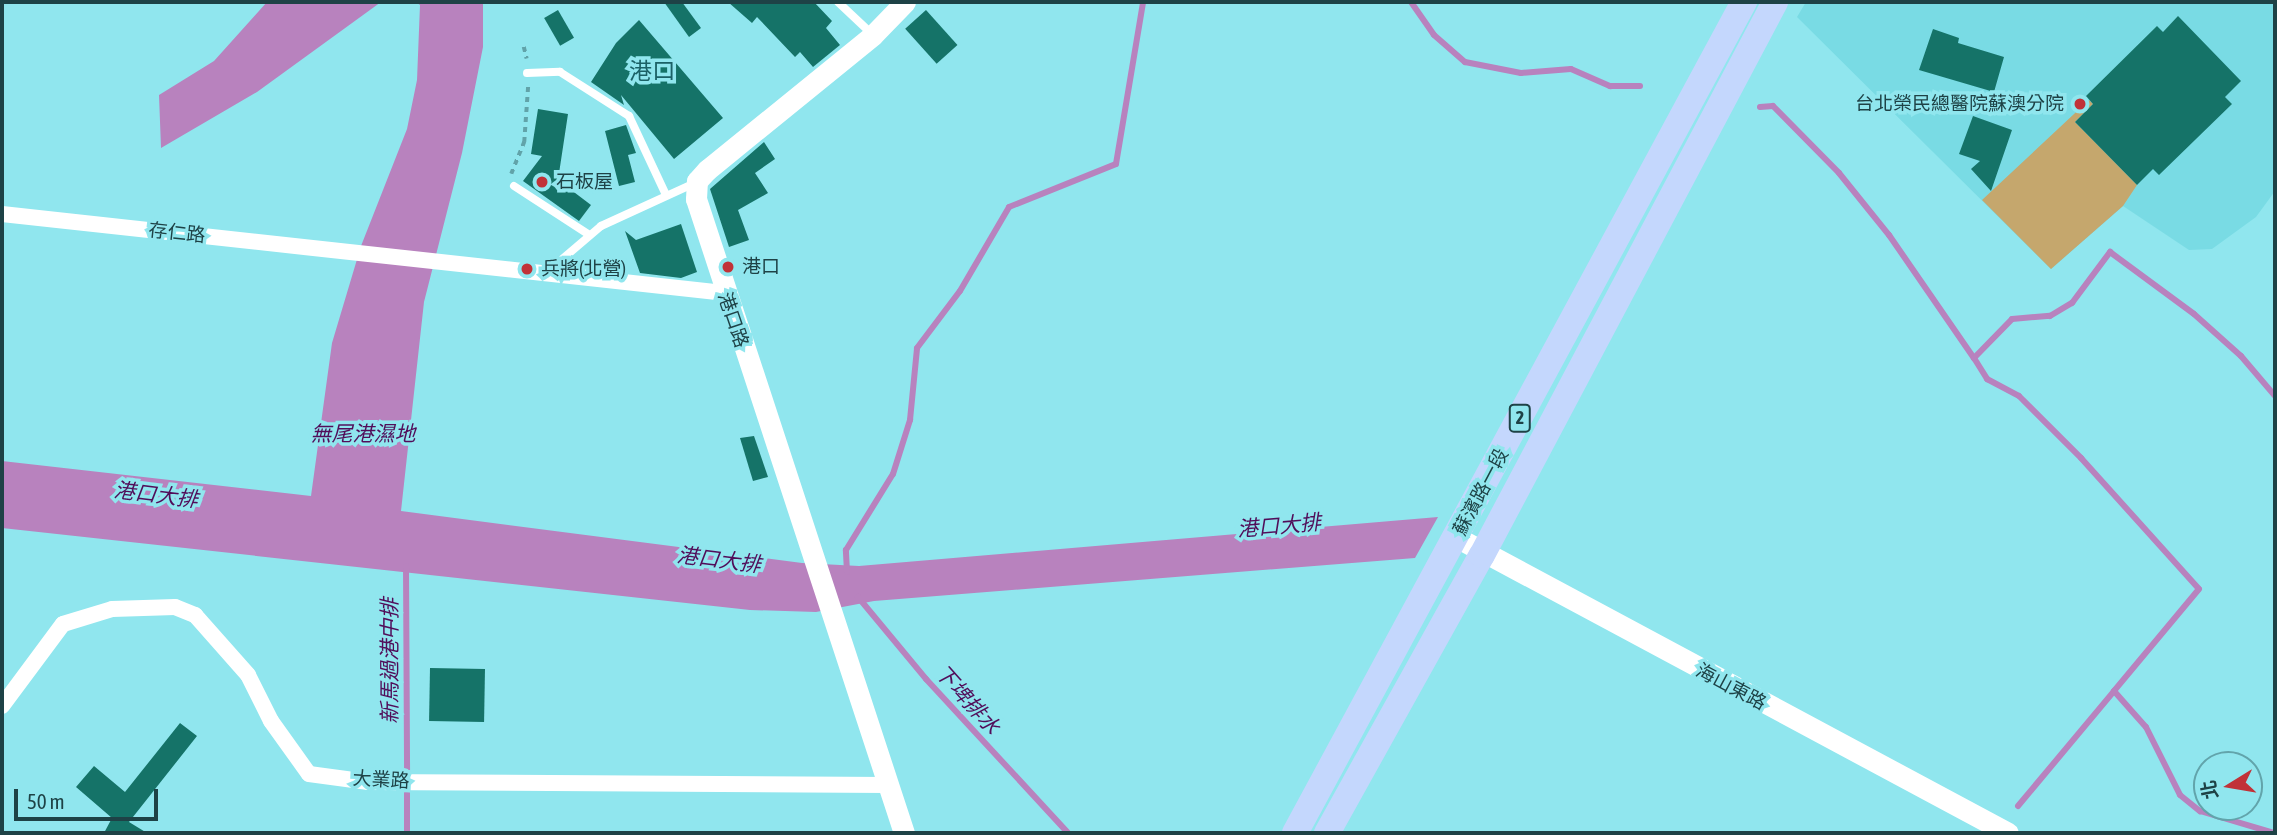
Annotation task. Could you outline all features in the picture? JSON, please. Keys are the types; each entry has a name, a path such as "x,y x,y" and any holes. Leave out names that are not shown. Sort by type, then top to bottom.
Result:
{"main road":[{"name":"蘇濱路一段","path":"1295,833 1744,2"},
{"name":"蘇濱路一段","path":"1327,833 1482,555 1774,2"}],"street":[{"path":"697,181 873,35 905,2"},
{"name":"港口路","path":"697,181 699,215 888,785"},
{"name":"存仁路","path":"2,214 427,260 556,268"},
{"path":"556,268 724,293"},
{"name":"海山東路","path":"1456,537 1482,555 2008,833"},
{"name":"大業路","path":"2,706 63,624 112,610 175,607 195,615 248,675 271,721 309,774 368,782 888,785"},
{"path":"888,785 904,833"}],"lane":[{"path":"838,2 873,35"},
{"path":"527,73 560,72 624,112 634,122 666,195"},
{"path":"556,268 589,234 697,181"},
{"path":"514,186 589,234"}],"path":[{"path":"514,186 512,169 521,158 524,142 527,73 524,47"}],"shaded area":[{"name":"台北榮民總醫院蘇澳分院","path":"1806,2 2275,2 2275,191 2256,217 2212,249 2189,250 2123,206 2051,269 1797,17"},
{"path":"2089,100 2093,104 2075,122 2137,185 2123,206 2051,269 1982,200"}],"water":[{"path":"267,2 381,2 257,92 161,148 159,95 214,61"},
{"path":"416,2 483,2 483,47 462,153 424,302 401,511 802,563 859,566 1438,517 1415,558 874,601 816,612 750,610 2,528 2,461 311,496 332,343 361,246 407,129 417,80 420,5"}],"building":[{"path":"664,2 682,2 701,28 689,37"},
{"path":"728,2 814,2 832,21 826,28 840,45 813,67 800,52 795,57 757,17 752,23"},
{"path":"558,10 574,38 560,46 544,18"},
{"path":"926,10 957,45 937,64 905,29"},
{"path":"2178,16 2241,81 2225,97 2232,104 2159,175 2153,169 2137,185 2075,122 2093,104 2086,96 2157,26 2163,32"},
{"path":"639,20 723,118 674,159 621,95 624,105 591,82 616,43"},
{"path":"1933,29 1959,38 1958,43 2004,57 1994,92 1919,70"},
{"path":"538,109 568,114 558,180 591,205 579,221 523,181 542,156 531,154"},
{"path":"1973,116 2012,130 1991,191 1971,169 1980,161 1959,154"},
{"path":"626,125 636,153 628,155 635,182 619,186 605,131"},
{"path":"764,142 775,159 755,173 768,193 738,210 749,240 729,247 710,189"},
{"path":"681,224 697,272 681,278 640,273 625,231 636,240"},
{"path":"754,436 768,477 753,481 740,438"},
{"path":"430,668 485,669 484,722 429,721"},
{"path":"180,723 197,736 129,822 147,833 104,833 112,818 76,787 94,766 125,792"}],"waterway":[{"path":"847,572 846,550 893,474 910,420 917,348 960,291 1009,207 1116,164 1143,2"},
{"path":"1411,2 1434,35 1465,62 1521,73 1571,69 1610,86 1640,86"},
{"path":"1760,107 1773,106 1839,173 1889,235 1974,358 2012,319 2050,316 2072,303 2110,252 2194,314 2241,356 2275,396"},
{"path":"1974,358 1987,379 2019,396 2081,458 2199,589 2114,691 2146,727 2180,795 2200,811 2274,833"},
{"name":"新馬過港中排","path":"406,566 407,777"},
{"name":"下埤排水","path":"858,597 926,679 1068,833"},
{"path":"2018,806 2114,691"},
{"name":"新馬過港中排","path":"407,793 407,833"}],"place":[{"name":"台北榮民總醫院蘇澳分院","path":"2080,104"},
{"name":"石板屋","path":"542,182"},
{"name":"港口","path":"728,267"},
{"name":"兵將(北營)","path":"527,269"}],"district":[{"name":"港口","path":"652,71"}],"water label":[{"name":"無尾港濕地","path":"363,433"},
{"name":"港口大排","path":"156,494"},
{"name":"港口大排","path":"1279,525"},
{"name":"港口大排","path":"719,559"}]}
